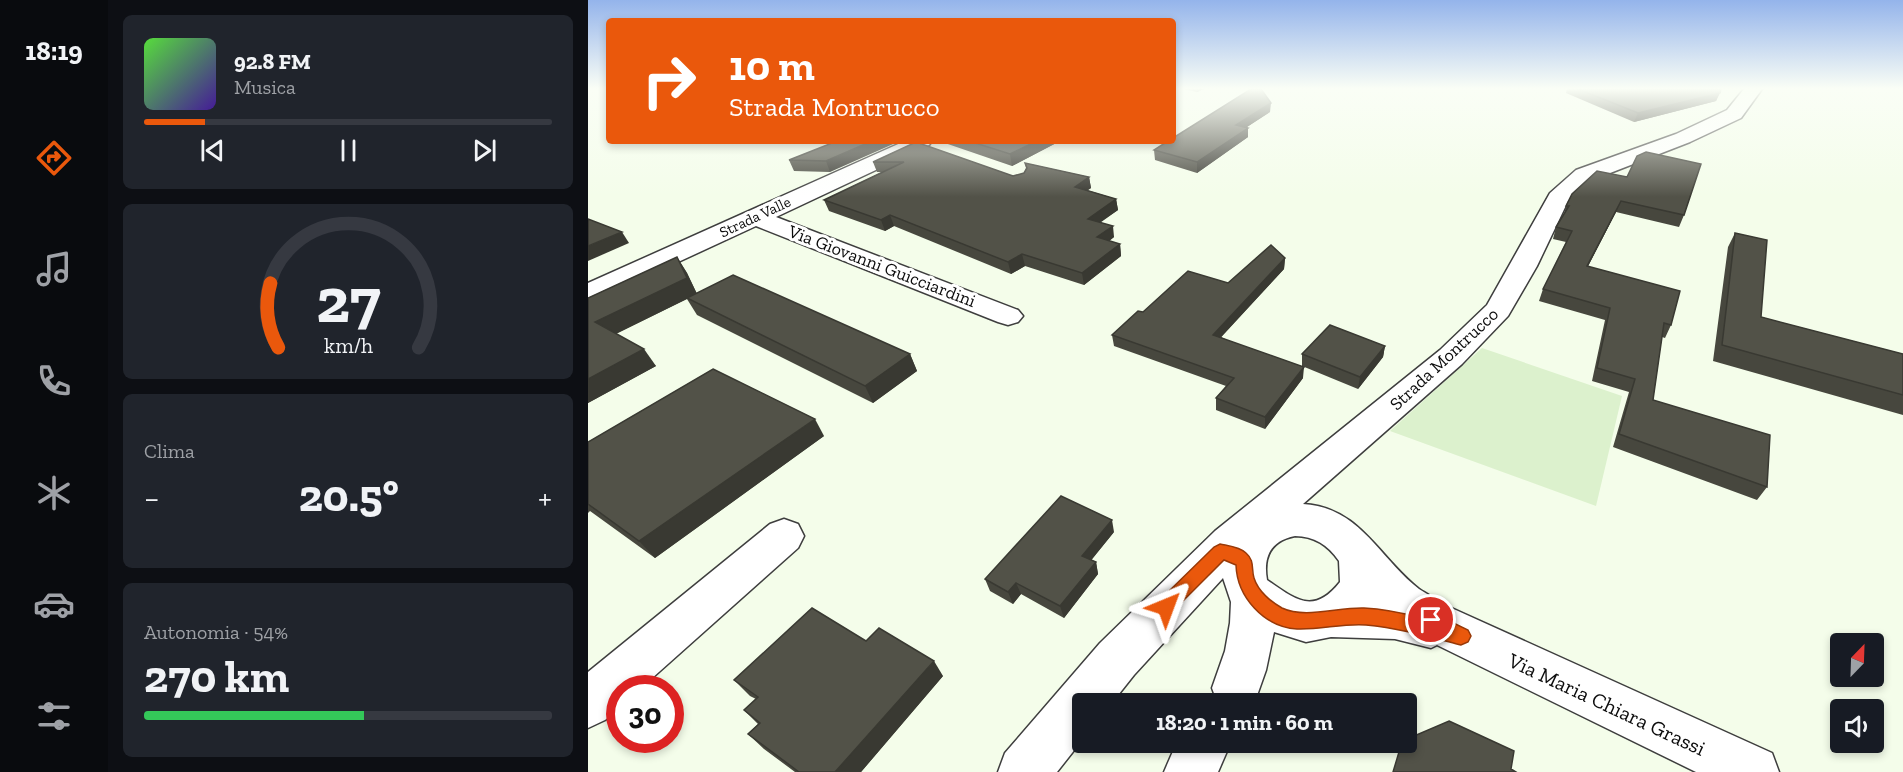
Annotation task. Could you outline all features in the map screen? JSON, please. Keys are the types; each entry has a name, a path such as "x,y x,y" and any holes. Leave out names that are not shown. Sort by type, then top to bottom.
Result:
{"street":[{"name":"Strada Montrucco","path":"1248,550 1311,476 1451,357 1498,310 1524,266 1558,198 1584,175 1683,138 1711,125"},
{"name":"Strada Valle","path":"588,293 755,216 926,145"},
{"name":"Via Giovanni Guicciardini","path":"755,216 1008,316"},
{"path":"1311,476 1308,495 1318,520"},
{"name":"Strada Montrucco","path":"1024,772 1117,659 1294,509 1338,532 1352,544 1360,559 1363,576 1358,593 1347,607 1282,635 1268,645 1256,657 1234,693"},
{"name":"Strada Montrucco","path":"1233,693 1251,640 1248,550 1258,535 1271,526 1287,521 1318,520"},
{"path":"588,703 784,536"},
{"path":"1248,550 1264,606 1278,615 1296,621 1322,619"},
{"name":"Via Maria Chiara Grassi","path":"1360,559 1403,602 1431,620 1753,772"},
{"name":"Via Maria Chiara Grassi","path":"1322,619 1395,620 1461,636"},
{"path":"1190,772 1200,753"}],"green space":[{"path":"1482,348 1622,396 1596,506 1390,431"}],"building":[{"path":"1194,125 1236,125 1248,128 1197,162 1154,150 1163,144 1176,144 1176,136"},
{"path":"829,144 865,144 826,161 789,160"},
{"path":"912,144 922,144 1013,176 1024,173 1027,168 1025,163 1089,177 1075,187 1116,199 1088,219 1113,226 1097,237 1120,244 1082,273 1022,254 1008,262 890,215 881,220 824,200 904,162 873,162"},
{"path":"978,144 1031,144 1010,154"},
{"path":"1646,152 1701,164 1684,215 1621,201 1587,266 1680,291 1671,325 1664,323 1653,400 1770,435 1767,487 1619,434 1635,379 1597,368 1610,308 1543,289 1572,231 1556,227 1569,206 1566,206 1572,194 1597,171 1627,177 1637,156"},
{"path":"588,219 622,232 588,246"},
{"path":"1735,233 1767,240 1761,317 1903,354 1903,395 1722,345"},
{"path":"1271,245 1285,258 1213,335 1304,367 1265,417 1216,398 1234,378 1112,335 1138,311 1143,312 1188,271 1228,283"},
{"path":"677,257 687,278 595,322 644,349 588,379 588,298"},
{"path":"733,275 910,354 865,386 687,298"},
{"path":"1330,325 1385,346 1360,377 1302,354"},
{"path":"713,369 815,419 639,541 588,504 588,442"},
{"path":"1061,496 1112,520 1082,556 1096,562 1060,606 1016,583 1008,592 985,579"},
{"path":"812,608 866,641 879,628 934,661 835,772 799,772 748,734 760,723 744,710 758,697 734,680"},
{"path":"1449,721 1514,751 1511,769 1516,772 1393,772 1399,753 1417,753 1417,735"}],"route":[{"path":"1166,607 1220,552 1238,556 1244,563 1245,579 1253,594 1264,606 1278,615 1296,621 1362,616 1428,626 1461,636 1431,620"}]}
